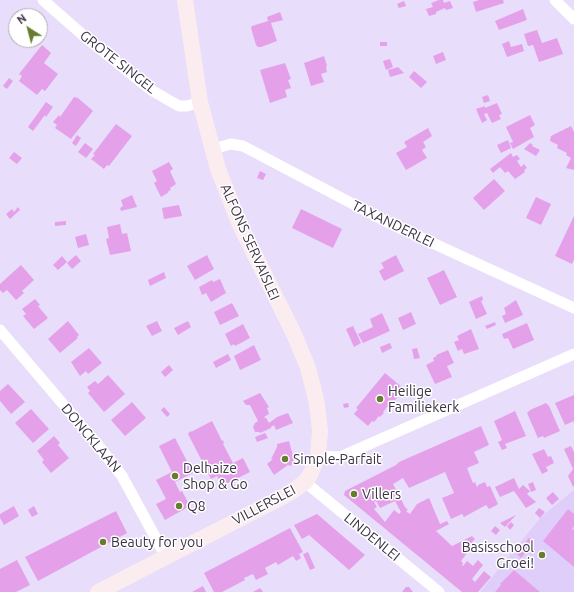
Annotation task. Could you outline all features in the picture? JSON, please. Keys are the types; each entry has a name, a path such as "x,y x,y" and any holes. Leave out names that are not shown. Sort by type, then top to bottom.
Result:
{"street":[{"name":"GROTE SINGEL","path":"43,0 84,36 151,90 179,106 188,106 200,102"},
{"name":"ALFONS SERVAISLEI","path":"185,0 200,102 220,175 240,225 294,334 308,368 318,412 320,431 318,456"},
{"path":"555,0 574,19"},
{"name":"TAXANDERLEI","path":"213,149 231,144 243,146 389,223 574,308"},
{"name":"DONCKLAAN","path":"0,330 97,444 122,476 166,557"},
{"path":"318,456 340,457 574,354"},
{"name":"VILLERSLEI","path":"98,592 290,493 305,482 310,475 318,456"},
{"name":"LINDENLEI","path":"305,482 439,592"}],"shaded area":[{"name":"Basisschool Groei!","path":"574,490 574,592 480,592 541,517"}],"building":[{"path":"443,0 444,3 450,1 453,8 446,10 445,8 436,12 436,14 429,16 426,9 433,7 431,3"},
{"path":"479,0 503,0 504,3 476,12 473,2"},
{"path":"404,1 406,6 399,8 397,4"},
{"path":"523,9 527,20 499,30 495,21"},
{"path":"280,12 283,20 271,23 277,41 258,47 251,28 252,26 268,21 267,17"},
{"path":"537,30 542,43 557,38 563,54 539,62 533,45 528,46 524,34"},
{"path":"509,41 511,47 522,44 524,51 507,57 502,44"},
{"path":"380,42 387,42 387,46 380,46"},
{"path":"40,48 45,48 51,53 44,63 58,74 45,91 42,89 37,95 19,81 22,76 19,74"},
{"path":"443,52 446,60 436,64 433,56"},
{"path":"324,56 327,72 321,74 324,82 311,86 304,63"},
{"path":"390,59 393,67 386,70 383,61"},
{"path":"285,63 291,79 288,80 291,88 285,90 287,97 270,103 260,70"},
{"path":"398,67 404,73 390,77 388,70"},
{"path":"414,71 427,82 421,88 409,77"},
{"path":"9,78 13,81 7,89 3,86"},
{"path":"488,95 490,101 484,103 482,97"},
{"path":"74,97 78,98 93,111 71,139 55,128 57,125 53,122 59,115 60,117"},
{"path":"46,102 53,107 33,131 28,127"},
{"path":"497,103 502,114 499,115 501,119 492,123 487,113 484,114 487,120 482,123 476,109 485,106 485,108"},
{"path":"530,115 535,125 530,128 534,137 513,149 510,143 513,142 506,127"},
{"path":"116,124 132,136 109,166 107,165 104,169 91,159 95,155 93,154"},
{"path":"571,126 574,132 574,170 566,168 571,158 566,155 567,153 557,148 558,145 550,141 551,136"},
{"path":"428,128 432,136 423,142 426,147 422,150 427,158 406,170 396,153 407,147 404,142"},
{"path":"77,135 81,138 76,146 72,143"},
{"path":"508,140 511,148 501,153 497,145"},
{"path":"85,143 93,149 86,158 78,152"},
{"path":"530,143 533,145 532,146 540,150 536,156 524,149"},
{"path":"14,152 22,158 17,164 9,158"},
{"path":"511,153 513,157 517,155 520,159 517,161 521,167 524,164 527,168 524,170 525,172 515,179 508,171 505,173 500,167 493,173 490,169"},
{"path":"169,162 173,169 170,171 176,184 170,188 171,190 168,191 169,192 161,197 154,183 157,181 152,171"},
{"path":"260,171 266,174 263,180 257,178"},
{"path":"494,179 505,191 484,210 473,198"},
{"path":"132,195 137,207 121,211 120,208 123,206 121,200"},
{"path":"536,197 551,204 541,225 526,218"},
{"path":"179,205 182,216 164,219 162,208"},
{"path":"18,207 20,210 10,219 6,214 12,209 14,212"},
{"path":"301,209 342,229 333,248 292,228"},
{"path":"574,216 574,259 572,264 555,256"},
{"path":"66,221 66,225 55,226 55,222"},
{"path":"120,224 122,234 127,233 131,251 110,255 106,239 109,238 107,227"},
{"path":"86,234 89,245 78,248 75,237"},
{"path":"76,255 81,261 72,269 67,263"},
{"path":"207,255 214,269 195,280 187,266"},
{"path":"396,255 404,271 384,281 379,271 384,268 381,263"},
{"path":"62,256 67,262 58,270 53,265"},
{"path":"21,265 34,280 22,291 24,293 16,300 7,290 3,293 0,290 0,284"},
{"path":"444,270 457,297 440,305 427,278"},
{"path":"164,272 166,278 150,286 148,280"},
{"path":"220,279 226,293 211,302 206,293 202,295 199,287 212,280 213,282"},
{"path":"482,296 483,300 481,301 487,314 476,319 469,302"},
{"path":"35,299 40,305 38,306 48,318 34,329 23,316 26,314 22,309"},
{"path":"516,300 523,315 505,323 502,316 506,314 504,308"},
{"path":"232,303 239,316 220,325 214,312"},
{"path":"411,312 416,324 403,330 398,318"},
{"path":"382,313 390,331 363,343 358,334 373,327 370,319"},
{"path":"68,321 79,335 77,337 78,338 60,353 48,339"},
{"path":"157,321 162,331 152,336 146,326"},
{"path":"188,321 191,327 178,335 174,328"},
{"path":"495,322 496,325 487,329 485,326"},
{"path":"527,323 534,340 513,349 508,338 504,339 502,334"},
{"path":"243,324 250,338 235,346 234,344 231,346 225,334"},
{"path":"353,326 361,343 354,347 346,329"},
{"path":"471,329 479,349 464,354 462,349 458,351 454,342 459,340 457,336"},
{"path":"390,343 392,348 382,353 380,347"},
{"path":"254,345 261,360 240,370 234,356"},
{"path":"89,348 102,363 88,374 86,371 80,376 71,362"},
{"path":"417,348 420,358 414,359 412,349"},
{"path":"448,350 454,363 447,366 452,377 435,384 426,365 434,361 433,358 437,356 436,355"},
{"path":"228,354 231,360 216,368 213,362"},
{"path":"169,365 173,370 165,377 161,372"},
{"name":"Heilige Familiekerk","path":"385,373 403,388 396,395 398,397 394,401 393,400 383,412 384,413 374,422 372,421 368,426 354,414 358,409 356,408"},
{"path":"108,375 125,394 104,412 88,393 90,391 87,387 95,381 98,384"},
{"path":"8,384 25,402 11,414 0,401 0,391"},
{"path":"260,393 269,407 267,408 269,414 264,417 269,423 277,417 288,413 293,423 276,430 274,425 260,433 255,432 253,427 258,421 250,405 246,405 243,401"},
{"path":"574,395 574,421 565,425 555,403"},
{"path":"132,402 146,418 125,436 111,420"},
{"path":"348,403 349,407 344,408 343,404"},
{"path":"546,403 549,406 560,431 544,438 543,436 538,438 527,413 530,410"},
{"path":"164,407 170,414 167,417 161,410"},
{"path":"31,409 49,429 33,443 15,423"},
{"path":"515,411 526,436 505,444 507,448 502,450 498,442 502,440 494,421"},
{"path":"212,421 222,441 223,440 223,444 233,463 243,458 250,472 222,486 217,476 211,479 188,434 189,432"},
{"path":"481,426 489,445 474,452 479,463 467,468 473,483 475,482 477,487 485,482 487,487 490,486 498,504 495,506 489,509 486,505 464,517 462,514 451,519 442,498 454,493 445,472 409,488 403,478 393,484 408,510 406,511 410,514 417,504 429,498 440,524 447,521 449,524 436,531 452,546 472,536 475,539 472,542 474,544 461,561 463,566 467,561 473,566 478,560 483,565 472,579 475,582 484,571 491,577 478,592 462,592 344,495 345,491 396,465 399,462","holes":["376,501 380,508 395,501 401,512 399,514 394,510 385,522 374,509 377,507 374,502"]},
{"path":"265,433 268,438 257,442 255,437"},
{"path":"54,436 60,443 58,445 69,458 51,473 42,462 44,460 37,451"},
{"path":"175,438 193,473 175,482 190,506 165,520 156,504 166,499 156,480 172,472 159,446"},
{"path":"289,441 293,456 295,457 291,466 288,465 274,475 267,464 273,459 271,459 277,444"},
{"path":"571,446 574,452 573,487 568,476 573,469 564,449"},
{"path":"544,449 548,457 551,456 554,463 546,467 548,471 542,474 532,454"},
{"path":"514,478 519,489 523,485 530,491 527,494 536,502 526,508 514,491 500,497 495,487"},
{"path":"533,482 536,490 531,492 528,484"},
{"path":"553,492 559,499 552,505 546,498"},
{"path":"14,506 19,516 4,525 0,518 0,514"},
{"path":"34,506 38,514 32,517 28,510"},
{"path":"539,508 545,512 540,518 535,513"},
{"path":"568,509 574,514 574,526 572,529 574,530 574,567 543,541"},
{"path":"116,511 127,533 38,581 25,557"},
{"path":"317,514 365,555 349,570 309,535 302,539 294,525"},
{"path":"516,515 505,527 500,523"},
{"path":"511,522 514,525 510,530 507,526"},
{"path":"495,526 500,530 496,535 491,531"},
{"path":"290,528 303,552 299,554 301,558 296,561 293,556 278,565 276,562 265,568 268,574 256,580 253,574 222,592 214,592 204,573"},
{"path":"529,538 534,542 521,558 516,553"},
{"path":"308,552 315,568 310,570 303,554"},
{"path":"17,560 30,585 16,592 0,592 0,569"},
{"path":"514,570 540,592 495,592 501,585 500,584"},
{"path":"203,586 206,592 192,592"},
{"path":"406,587 409,587 413,592 402,592"},
{"path":"260,588 263,592 253,592"}],"place":[{"name":"Heilige Familiekerk","path":"380,399"},
{"name":"Simple-Parfait","path":"285,459"},
{"name":"Delhaize Shop & Go","path":"175,476"},
{"name":"Villers","path":"354,494"},
{"name":"Q8","path":"179,506"},
{"name":"Beauty for you","path":"103,542"},
{"name":"Basisschool Groei!","path":"542,555"}]}
